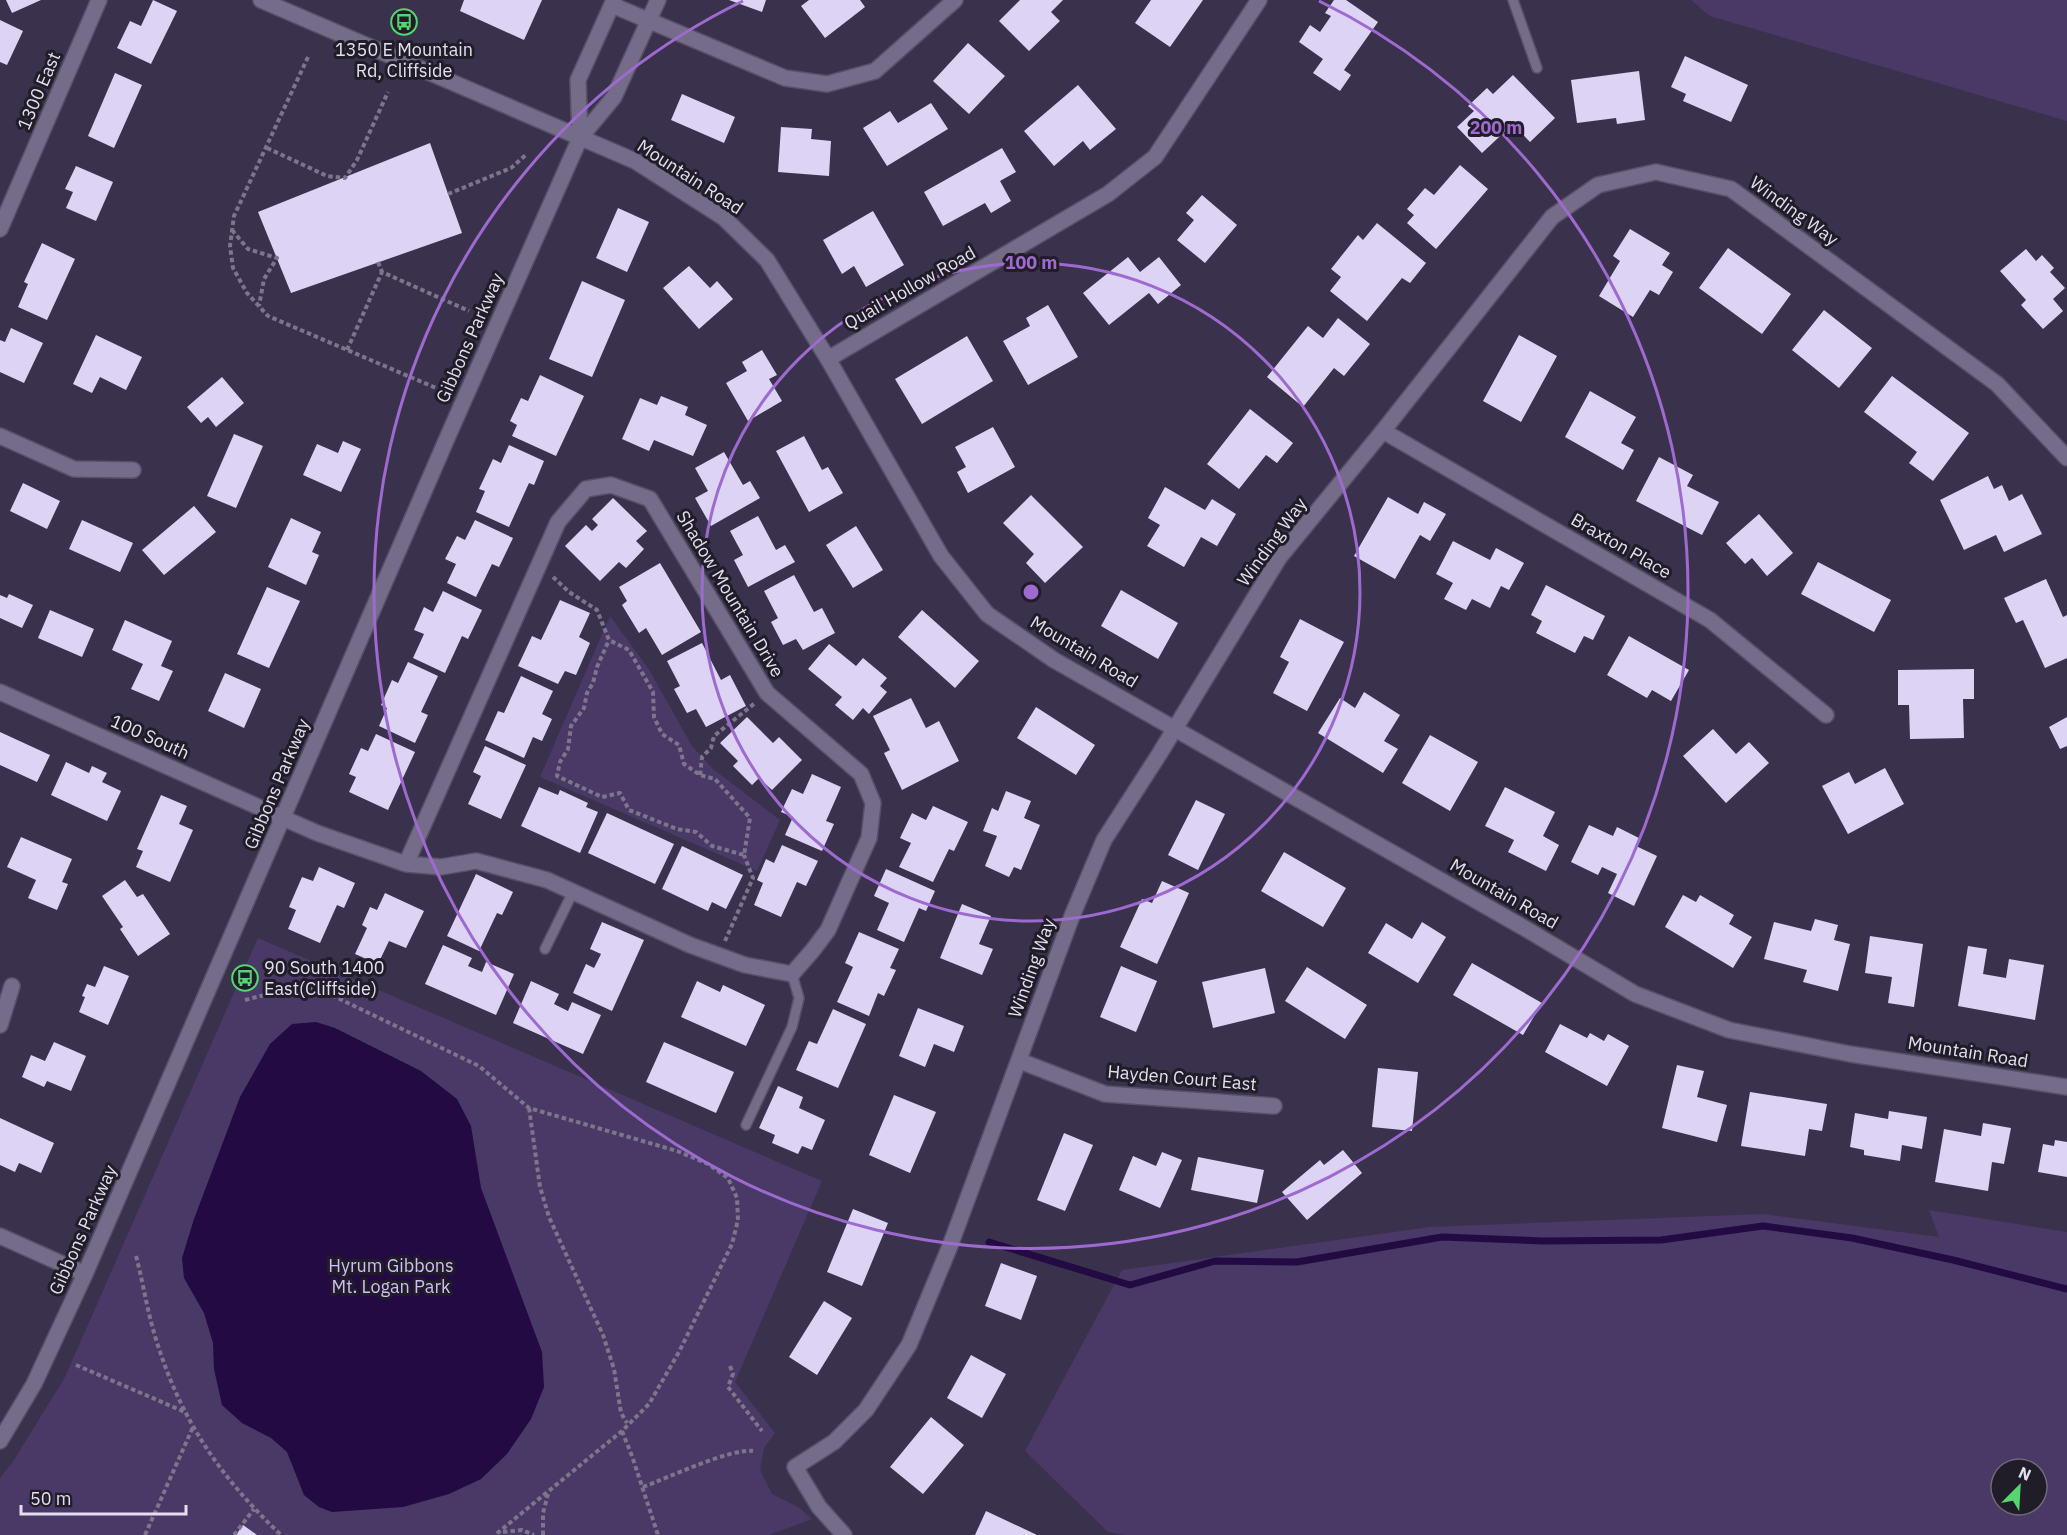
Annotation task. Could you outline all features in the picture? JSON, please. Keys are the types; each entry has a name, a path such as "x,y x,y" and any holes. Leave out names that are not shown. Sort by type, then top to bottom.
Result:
{"street":[{"name":"1300 East","path":"0,229 99,0"},
{"name":"Mountain Road","path":"261,0 635,161 724,218 767,260 828,359 941,556 987,614 1054,660 1526,929 1635,994 1729,1030 1850,1054 2067,1087"},
{"path":"580,138 614,97 658,0"},
{"path":"580,138 578,80 613,2 649,20 785,78 827,84 875,71 954,0"},
{"name":"Quail Hollow Road","path":"828,359 1108,194 1155,157 1259,0"},
{"name":"Gibbons Parkway","path":"0,1441 34,1384 85,1274 448,436 580,138"},
{"name":"Winding Way","path":"844,1535 819,1507 795,1467 834,1442 866,1410 909,1345 950,1246 1072,916 1104,840 1279,558 1383,431 1552,217 1598,185 1656,172 1731,189 1997,384 2067,458"},
{"name":"Braxton Place","path":"1383,431 1710,620 1826,715"},
{"path":"0,436 74,469 133,470"},
{"name":"Shadow Mountain Drive","path":"406,864 558,522 586,489 611,485 650,499 767,693 861,774 873,803 869,838 828,930 792,974"},
{"name":"100 South","path":"0,692 284,817"},
{"path":"284,817 317,833 406,864 441,867 476,861 547,880 690,945 745,965 792,974"},
{"path":"0,1025 12,986"},
{"name":"Hayden Court East","path":"1020,1061 1105,1094 1274,1106"},
{"path":"0,1236 85,1274"}],"lane":[{"path":"1514,0 1537,68"},
{"path":"545,949 573,892"},
{"path":"746,1125 792,1027 799,998 792,974"}],"path":[{"path":"308,57 234,216 230,246 233,268 247,293 268,316 436,388"},
{"path":"267,148 327,176 345,178 357,160 388,92"},
{"path":"448,194 511,168 527,154"},
{"path":"232,230 248,249 277,258 264,279 259,307"},
{"path":"378,262 382,272 470,310"},
{"path":"347,350 382,272"},
{"path":"539,564 569,592 597,609 609,640 629,650 653,692 654,717 662,734 679,745 684,764 700,775 715,779 750,818 744,855 753,878 719,956"},
{"path":"609,640 587,693 584,708 571,726 568,749 560,762 557,776 602,797 620,793 629,810 676,829 696,832 712,846 744,855"},
{"path":"700,775 702,757 711,748 714,736 767,693"},
{"path":"245,1000 295,987 321,990 479,1065 529,1108 668,1149 708,1164 728,1178 737,1198 738,1220 732,1244 693,1324 649,1404 627,1423 622,1431 498,1534"},
{"path":"529,1108 540,1187 549,1217 603,1335 614,1369 621,1413 627,1423"},
{"path":"136,1256 155,1336 178,1400 222,1473 254,1509 282,1535"},
{"path":"76,1365 185,1412"},
{"path":"730,1366 733,1374 728,1386 762,1431"},
{"path":"145,1535 193,1427"},
{"path":"622,1431 658,1535"},
{"path":"643,1487 745,1450 753,1451"},
{"path":"543,1535 543,1513 548,1493"},
{"path":"234,1535 254,1509"},
{"path":"498,1534 522,1530 534,1535"}],"green space":[{"path":"1691,0 2067,0 2067,121 1710,16"},
{"path":"610,616 648,668 692,746 713,769 780,820 757,871 540,777"},
{"name":"Hyrum Gibbons Mt. Logan Park","path":"258,938 822,1181 735,1382 775,1433 764,1448 760,1470 772,1494 798,1507 812,1519 769,1535 0,1535 0,1478 14,1460 65,1377"},
{"path":"1929,1210 2067,1232 2067,1535 1125,1535 1108,1532 1025,1451 1122,1270 1430,1227 1763,1214 1939,1237"}],"shaded area":[{"path":"316,1022 335,1028 421,1071 457,1099 471,1126 481,1188 542,1352 544,1387 531,1419 507,1454 481,1479 449,1494 403,1507 332,1512 319,1507 304,1495 287,1452 271,1438 242,1423 222,1405 214,1369 213,1343 204,1313 184,1278 182,1258 194,1219 240,1097 270,1044 292,1024"}],"building":[{"path":"6,0 41,0 12,13"},
{"path":"153,0 177,11 151,64 117,48 130,21 141,26"},
{"path":"464,0 542,0 524,40 460,11"},
{"path":"729,0 766,0 762,12"},
{"path":"809,0 860,0 865,7 825,38 801,6"},
{"path":"1020,0 1063,0 1051,12 1060,21 1029,51 999,21"},
{"path":"1151,0 1203,0 1170,47 1135,23"},
{"path":"1334,0 1346,0 1378,22 1344,70 1351,75 1340,91 1313,73 1323,59 1299,42 1310,25 1320,32 1331,16 1325,13"},
{"path":"0,20 23,31 7,65 0,62"},
{"path":"968,43 1005,76 969,114 933,81"},
{"path":"1685,56 1748,85 1731,122 1683,101 1686,94 1671,87"},
{"path":"1639,71 1645,120 1617,124 1616,118 1577,123 1571,80"},
{"path":"115,73 142,85 114,148 88,136"},
{"path":"1513,75 1555,118 1530,142 1513,124 1482,153 1457,127 1474,111 1468,106 1487,88 1493,94"},
{"path":"1078,85 1116,129 1090,150 1083,141 1054,166 1024,131"},
{"path":"682,94 735,117 724,143 671,120"},
{"path":"931,103 948,129 887,166 863,128 890,111 898,123"},
{"path":"781,127 812,129 811,139 831,141 829,176 778,172"},
{"path":"430,143 462,233 291,293 258,212"},
{"path":"1002,148 1016,172 1000,181 1011,201 991,213 985,203 943,226 924,192"},
{"path":"1460,165 1488,189 1436,249 1407,223 1414,215 1407,209 1425,188 1434,195"},
{"path":"76,166 113,182 96,221 66,208 73,192 65,189"},
{"path":"1202,195 1237,225 1205,263 1177,240 1194,220 1186,213"},
{"path":"618,208 649,222 627,272 596,258"},
{"path":"873,211 904,265 866,287 854,266 842,274 823,240"},
{"path":"1377,223 1426,263 1410,283 1402,278 1367,321 1330,291 1341,277 1331,269 1358,235 1363,240"},
{"path":"1630,229 1670,253 1662,265 1673,272 1659,295 1650,290 1633,317 1599,296 1620,261 1613,256"},
{"path":"42,243 75,259 47,320 18,307 28,284 24,282"},
{"path":"1728,248 1791,294 1762,334 1699,288"},
{"path":"2026,249 2036,261 2042,255 2054,268 2050,272 2065,288 2053,299 2063,311 2043,329 2021,305 2026,300 2000,271"},
{"path":"1128,257 1140,272 1159,257 1181,285 1158,304 1149,293 1109,325 1083,293"},
{"path":"689,266 710,288 717,281 733,299 699,329 663,288"},
{"path":"582,281 625,300 592,377 549,359"},
{"path":"1048,305 1078,357 1028,385 1003,341 1030,326 1026,318"},
{"path":"1824,310 1872,348 1839,388 1792,350"},
{"path":"1338,318 1370,344 1344,376 1334,368 1303,407 1267,377 1308,326 1323,338"},
{"path":"11,328 43,343 24,383 0,372 0,340 5,342"},
{"path":"96,335 142,357 126,390 100,377 92,393 73,384"},
{"path":"1519,335 1557,356 1521,422 1483,401"},
{"path":"967,336 993,381 922,424 895,379"},
{"path":"762,350 777,375 769,379 782,401 748,421 726,383 747,371 742,362"},
{"path":"540,375 584,396 556,456 512,436 517,425 510,421 521,398 528,401"},
{"path":"1892,376 1969,433 1933,481 1909,463 1917,452 1864,412"},
{"path":"222,377 244,403 216,427 208,417 201,423 187,407"},
{"path":"1590,391 1636,417 1621,443 1634,450 1623,470 1565,437"},
{"path":"661,396 688,407 685,415 707,425 693,456 654,440 649,451 622,439 640,398 657,405"},
{"path":"1250,409 1293,443 1277,463 1266,455 1239,489 1207,464"},
{"path":"993,427 1015,467 968,493 957,472 966,467 955,447"},
{"path":"234,434 263,446 236,508 207,496"},
{"path":"804,436 822,470 828,467 843,493 809,512 776,451"},
{"path":"343,441 361,449 341,492 303,475 317,444 338,453"},
{"path":"509,445 544,461 534,485 529,483 509,527 476,512 485,491 479,489 493,459 501,463"},
{"path":"724,452 743,485 750,481 760,498 711,526 695,498 708,491 695,468"},
{"path":"1659,457 1693,475 1687,486 1719,502 1702,535 1636,501"},
{"path":"1988,476 1994,489 2002,485 2009,501 2022,494 2042,534 2004,552 1996,535 1964,550 1940,500"},
{"path":"23,483 60,501 47,529 10,511"},
{"path":"1165,487 1205,510 1212,499 1236,514 1217,546 1201,537 1184,567 1147,546 1160,525 1148,518"},
{"path":"1031,495 1083,547 1045,583 1026,563 1034,554 1003,523"},
{"path":"1388,497 1418,514 1424,502 1446,514 1430,541 1420,535 1395,579 1354,556"},
{"path":"613,498 647,531 636,541 644,549 626,568 619,562 600,581 565,546 586,525 592,531 598,525 592,519"},
{"path":"194,506 216,532 164,575 142,550"},
{"path":"1759,514 1793,553 1767,576 1752,558 1745,564 1726,543"},
{"path":"758,516 776,550 785,545 795,562 748,587 734,560 743,555 730,531"},
{"path":"291,518 321,532 312,552 319,555 306,585 268,567"},
{"path":"82,520 133,543 120,572 69,549"},
{"path":"475,520 513,538 499,567 492,564 476,597 447,583 456,564 445,559 457,536 465,540"},
{"path":"856,526 883,570 853,588 826,545"},
{"path":"1453,541 1490,560 1496,548 1524,563 1509,590 1501,586 1490,608 1472,599 1466,610 1444,599 1453,583 1436,574"},
{"path":"1818,562 1891,600 1874,632 1801,594"},
{"path":"660,563 701,632 662,655 646,628 639,633 622,605 627,601 619,587"},
{"path":"794,575 814,612 822,608 835,633 803,650 796,639 783,645 771,622 778,618 764,591"},
{"path":"2046,579 2063,617 2067,615 2067,658 2045,668 2023,620 2016,623 2004,598"},
{"path":"1546,585 1605,616 1593,640 1584,636 1575,653 1536,633 1542,621 1531,615"},
{"path":"267,587 300,601 269,668 237,654"},
{"path":"1121,590 1178,623 1158,659 1101,626"},
{"path":"443,591 482,610 468,639 462,636 445,673 413,658 424,634 414,630 424,607 433,612"},
{"path":"9,594 33,605 22,628 0,618 0,595 7,598"},
{"path":"560,600 590,613 579,637 590,643 576,675 565,671 558,684 518,666 532,636 541,640"},
{"path":"50,610 94,629 82,657 38,638"},
{"path":"922,610 979,661 955,688 898,637"},
{"path":"1300,619 1344,642 1307,711 1273,693 1289,662 1280,657"},
{"path":"125,620 172,641 161,666 173,671 159,701 131,689 143,664 112,650"},
{"path":"1629,636 1689,670 1671,701 1652,690 1647,698 1607,675"},
{"path":"702,643 721,680 730,675 746,706 706,727 696,709 687,713 674,689 680,686 667,661"},
{"path":"829,644 856,666 863,658 887,678 880,686 887,692 869,714 863,708 853,720 835,705 842,697 808,669"},
{"path":"408,662 438,676 421,712 428,715 415,743 379,726 387,708 381,705 392,680 398,683"},
{"path":"1974,669 1974,699 1963,699 1964,738 1910,739 1909,705 1898,705 1898,670"},
{"path":"225,673 261,689 244,728 208,711"},
{"path":"521,676 553,691 542,714 552,719 542,741 533,737 524,758 485,740 498,711 504,713"},
{"path":"1364,692 1400,715 1384,741 1398,749 1383,773 1318,733 1340,698 1355,708"},
{"path":"911,698 926,728 939,721 959,761 902,790 884,753 890,750 873,716"},
{"path":"1036,707 1095,745 1076,775 1017,738"},
{"path":"747,717 773,743 779,737 802,760 772,790 759,778 752,785 733,766 738,761 720,743"},
{"path":"2067,717 2067,746 2060,749 2049,727"},
{"path":"1713,729 1736,754 1749,742 1769,763 1726,803 1683,756"},
{"path":"0,732 50,755 37,782 0,765"},
{"path":"376,734 415,752 388,810 349,792 356,777 349,774 361,748 368,751"},
{"path":"1430,735 1478,762 1450,811 1402,783"},
{"path":"485,746 526,765 501,819 468,804 481,776 473,772"},
{"path":"66,762 89,773 92,766 107,773 102,782 121,791 107,821 51,795"},
{"path":"1885,768 1904,804 1848,834 1822,786 1849,772 1855,784"},
{"path":"812,774 841,787 826,821 834,824 822,851 785,835 793,817 781,812 792,789 803,794"},
{"path":"539,787 558,795 560,790 588,803 586,807 598,812 580,853 521,826"},
{"path":"1505,787 1555,812 1543,836 1559,845 1546,871 1508,852 1514,840 1485,826"},
{"path":"1006,791 1031,801 1024,818 1040,825 1021,870 1014,867 1009,877 985,866 997,836 983,831 992,808 998,811"},
{"path":"161,795 187,806 179,824 193,830 170,882 136,867 143,851 137,849"},
{"path":"1196,800 1225,814 1198,870 1168,855"},
{"path":"933,806 968,822 954,851 949,849 933,882 899,867 911,843 900,838 912,813 926,820"},
{"path":"607,813 674,844 655,884 588,853"},
{"path":"1589,825 1613,836 1617,827 1639,838 1636,846 1657,856 1634,906 1608,893 1617,874 1602,867 1598,875 1571,862"},
{"path":"21,837 72,859 62,882 68,884 57,910 28,898 36,880 7,867"},
{"path":"782,845 818,861 806,886 797,882 781,917 754,905 763,883 757,880 766,859 774,863"},
{"path":"682,846 743,875 726,909 712,902 708,911 662,889"},
{"path":"1284,852 1346,888 1323,927 1261,891"},
{"path":"319,867 355,883 344,908 337,905 320,943 288,929 296,910 289,907 302,877 313,881"},
{"path":"886,869 935,891 926,911 919,908 904,942 877,930 889,903 874,896"},
{"path":"476,874 513,892 502,915 497,913 479,951 447,936"},
{"path":"125,880 137,897 143,894 170,934 138,956 120,929 123,927 102,896"},
{"path":"1162,881 1189,893 1157,964 1120,947 1142,899 1152,903"},
{"path":"385,893 424,911 406,948 389,941 378,964 355,954 367,928 362,925 370,907 377,910"},
{"path":"1683,895 1696,902 1700,895 1734,915 1729,924 1752,937 1733,968 1665,927"},
{"path":"962,904 991,916 979,944 993,949 982,975 940,958"},
{"path":"1815,919 1838,925 1834,940 1850,944 1838,991 1803,982 1807,970 1764,959 1774,922 1811,931"},
{"path":"602,922 644,940 612,1011 573,993 586,964 594,968 601,954 590,949"},
{"path":"1422,922 1446,937 1418,983 1368,953 1386,923 1412,939"},
{"path":"859,932 899,949 890,968 896,970 884,996 878,993 869,1016 837,1002 853,967 845,963"},
{"path":"1870,936 1923,944 1914,1007 1888,1003 1892,977 1865,973"},
{"path":"443,945 472,958 468,966 482,972 486,962 514,974 496,1015 425,984"},
{"path":"1968,946 1987,949 1983,974 2006,978 2009,959 2044,965 2035,1020 1958,1006"},
{"path":"1472,963 1542,1003 1523,1035 1453,995"},
{"path":"104,966 129,976 108,1025 79,1012 87,984 95,987"},
{"path":"1121,966 1157,981 1136,1032 1100,1017"},
{"path":"1307,967 1367,1005 1345,1039 1285,1001"},
{"path":"1265,968 1275,1013 1213,1028 1202,982"},
{"path":"531,981 559,994 554,1004 568,1011 572,1002 601,1015 583,1054 513,1023"},
{"path":"697,981 720,992 723,985 765,1005 746,1046 681,1017"},
{"path":"918,1008 964,1026 954,1052 934,1044 925,1067 899,1056"},
{"path":"833,1009 866,1024 838,1088 796,1070 809,1041 817,1044"},
{"path":"1560,1024 1587,1038 1590,1033 1604,1041 1608,1034 1629,1046 1607,1086 1545,1052"},
{"path":"54,1042 86,1056 71,1091 47,1081 44,1087 22,1077 31,1055 45,1061"},
{"path":"664,1042 734,1072 716,1113 646,1082"},
{"path":"1677,1065 1704,1071 1697,1097 1727,1105 1717,1142 1662,1128"},
{"path":"1378,1068 1418,1072 1412,1131 1372,1127"},
{"path":"778,1086 803,1097 799,1108 825,1120 812,1150 802,1146 798,1154 772,1143 775,1135 759,1128"},
{"path":"1750,1092 1827,1104 1822,1131 1809,1129 1805,1156 1741,1146"},
{"path":"894,1095 936,1112 910,1173 869,1155"},
{"path":"1889,1111 1927,1117 1922,1149 1902,1145 1900,1161 1864,1155 1864,1150 1850,1147 1855,1113 1888,1119"},
{"path":"0,1118 54,1143 41,1173 19,1163 15,1172 0,1165"},
{"path":"1983,1123 2011,1128 2004,1164 1992,1162 1988,1191 1935,1182 1944,1129 1981,1136"},
{"path":"1064,1133 1093,1145 1065,1211 1037,1200"},
{"path":"2055,1140 2067,1142 2067,1177 2038,1172 2043,1144 2054,1146"},
{"path":"1343,1150 1362,1173 1307,1220 1282,1192 1320,1160 1324,1165"},
{"path":"1162,1152 1182,1160 1160,1208 1119,1190 1133,1156 1156,1166"},
{"path":"1198,1157 1264,1170 1257,1203 1191,1190"},
{"path":"853,1209 888,1223 862,1286 827,1272"},
{"path":"1001,1263 1037,1276 1021,1320 985,1306"},
{"path":"824,1301 852,1318 817,1375 789,1357"},
{"path":"971,1355 1006,1374 982,1418 947,1398"},
{"path":"931,1417 964,1445 923,1494 890,1467"},
{"path":"986,1511 1037,1535 975,1535"},
{"path":"243,1525 257,1535 236,1535"}],"waterway":[{"path":"989,1242 1130,1285 1215,1261 1297,1262 1442,1237 1543,1241 1661,1240 1763,1226 1852,1238 1953,1260 2067,1289"}],"place":[{"name":"1350 E Mountain Rd, Cliffside","path":"404,22"},
{"name":"90 South 1400 East(Cliffside)","path":"245,978"}]}
